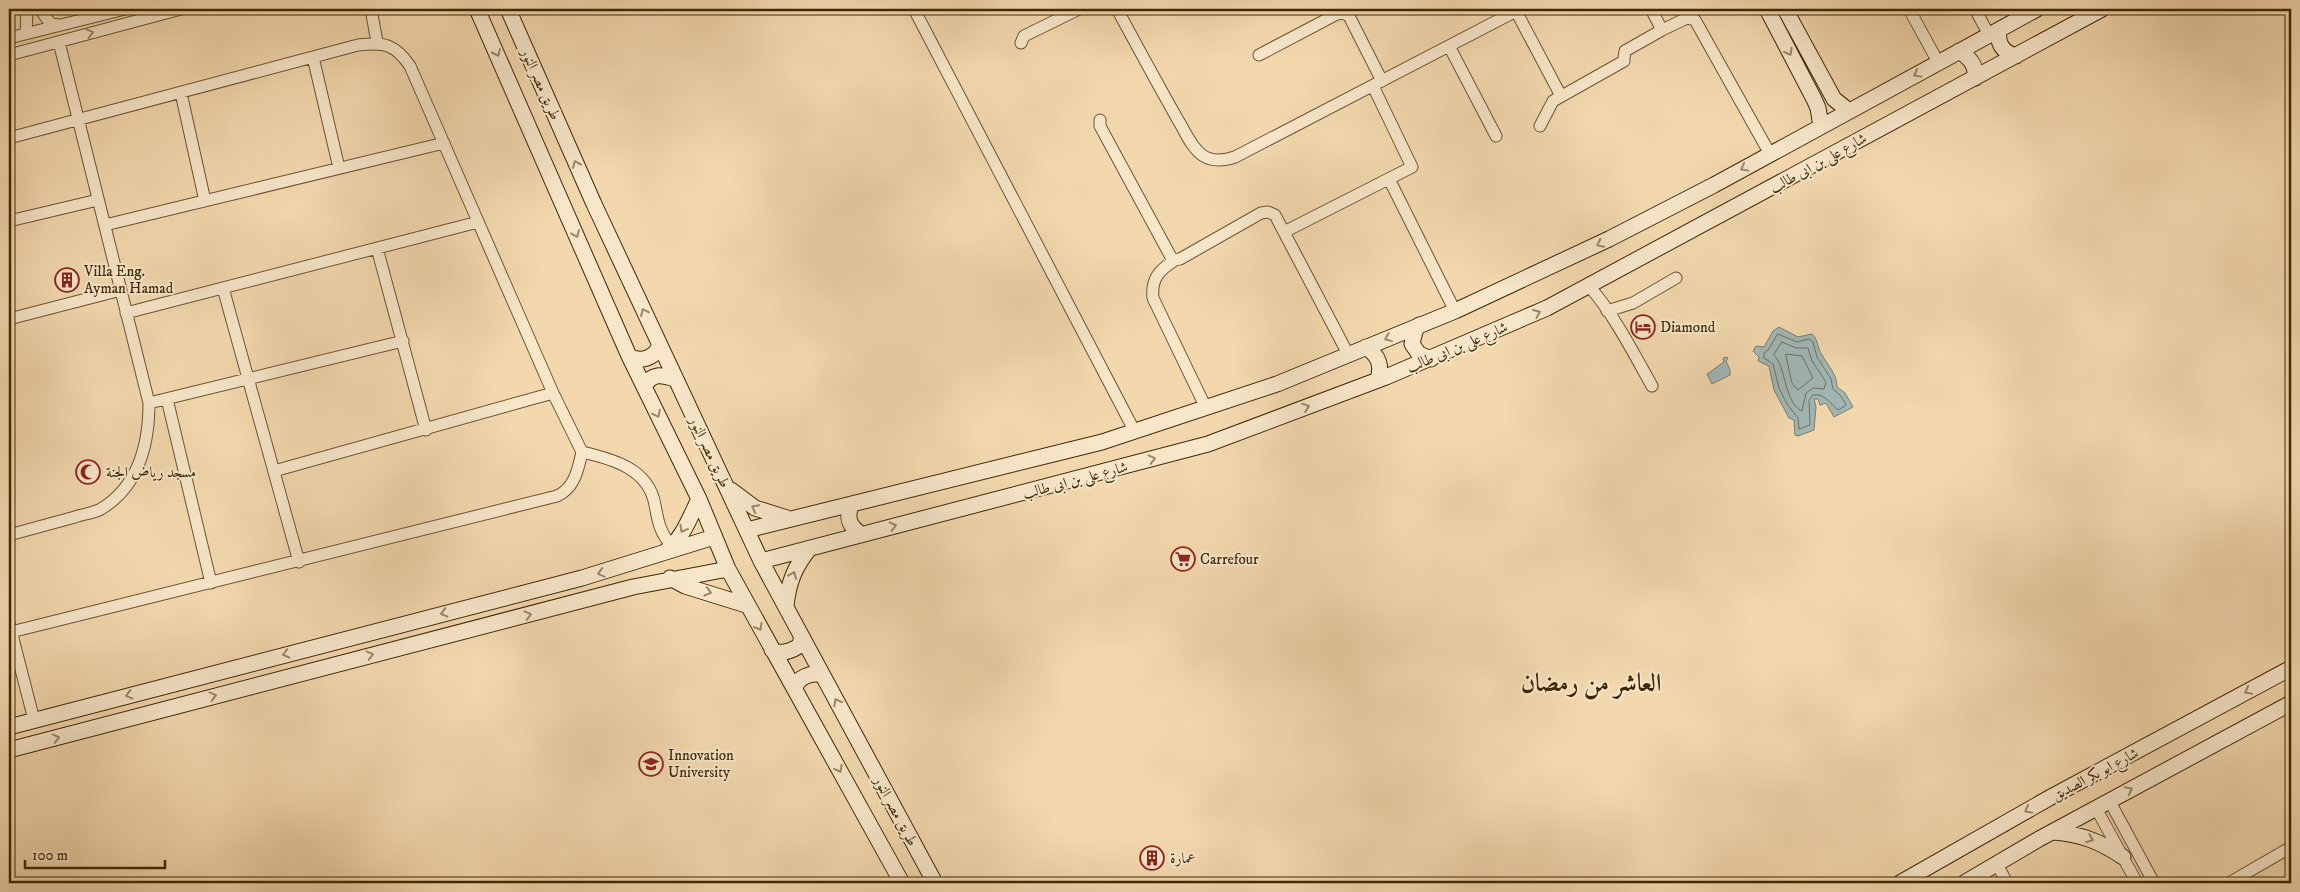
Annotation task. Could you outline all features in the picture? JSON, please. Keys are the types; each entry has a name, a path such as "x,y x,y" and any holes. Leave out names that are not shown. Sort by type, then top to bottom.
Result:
{"street":[{"path":"26,34 27,9"},
{"path":"40,9 50,23 59,25"},
{"path":"9,38 124,9"},
{"path":"9,54 181,9"},
{"path":"370,9 377,42"},
{"name":"طريق مصر النور","path":"477,9 629,356 699,499 728,569 902,883"},
{"name":"طريق مصر النور","path":"508,9 594,204 761,561 935,883"},
{"path":"914,9 1134,432"},
{"path":"1021,43 1024,36 1079,9"},
{"path":"1117,9 1193,146 1201,154 1212,160 1223,161 1234,157 1518,10 1561,96"},
{"path":"1651,9 1662,30"},
{"path":"1767,9 1814,99 1818,108 1821,126"},
{"path":"1785,9 1834,99 1849,111"},
{"path":"1910,9 1938,62"},
{"path":"1975,9 1994,32 2002,47 2008,53 2016,56"},
{"name":"شارع على بن ابى طالب","path":"747,530 1021,464 1134,432 1277,384 1455,311 1608,239 1770,154 2037,9"},
{"name":"شارع على بن ابى طالب","path":"761,561 1208,444 1431,359 1547,308 2102,9"},
{"path":"1259,55 1337,14 1343,13 1349,16 1412,167 1284,232"},
{"path":"1540,126 1553,101 1624,60 1625,51 1687,18 1695,20 1770,154"},
{"path":"9,535 99,510 119,495 134,476 144,453 149,430 149,403 59,42"},
{"path":"9,138 78,121 358,44 377,42 390,46 402,54 410,66 553,393 582,452 573,482 563,494 557,496 212,583 10,628 34,720"},
{"path":"1449,46 1496,136"},
{"path":"1959,51 1973,64 1974,78"},
{"path":"313,57 339,168"},
{"path":"181,93 205,201"},
{"path":"1100,120 1100,126 1120,165 1171,258 1175,260"},
{"path":"105,225 444,143"},
{"path":"1389,179 1455,311"},
{"path":"9,222 98,200"},
{"path":"1206,408 1154,298 1152,287 1154,278 1162,269 1175,260 1268,212 1275,215 1348,354"},
{"path":"126,313 478,222"},
{"path":"377,248 426,430"},
{"path":"1607,311 1633,303 1676,278"},
{"path":"1589,286 1628,343 1652,386"},
{"path":"223,288 299,562"},
{"path":"9,319 121,290"},
{"path":"1419,326 1415,331 1412,344 1419,354 1431,359"},
{"path":"149,403 403,341"},
{"path":"629,356 634,359 644,359 654,354 660,345"},
{"path":"1366,348 1377,356 1380,362 1378,380"},
{"path":"644,386 650,378 660,374 675,379"},
{"path":"274,471 553,393"},
{"path":"167,399 212,583"},
{"path":"582,452 621,464 650,485 658,524 667,550"},
{"path":"725,484 734,494 755,508 779,517 791,518"},
{"path":"667,550 699,499"},
{"path":"851,506 849,512 851,526 861,534"},
{"path":"9,727 626,566 667,550 714,537"},
{"path":"786,607 792,575 810,548"},
{"path":"626,566 633,587"},
{"path":"9,750 633,587 670,578 728,569"},
{"path":"670,578 686,586 746,604"},
{"path":"772,650 780,653 792,650 799,646 802,638"},
{"name":"شارع ابو بكر الصديق","path":"1900,883 2043,802 2291,668"},
{"path":"795,689 798,681 806,676 822,675"},
{"name":"شارع ابو بكر الصديق","path":"1964,883 2103,804 2291,703"},
{"path":"2103,804 2121,822 2154,883"},
{"path":"2103,804 2107,829 2137,883"},
{"path":"2107,829 2121,822"},
{"path":"2054,832 2083,836 2097,841 2122,857"},
{"path":"2229,883 2291,847"},
{"path":"1997,864 2007,883"}],"water":[{"path":"1779,327 1798,337 1812,334 1816,339 1820,352 1834,374 1837,387 1845,393 1853,407 1834,417 1826,403 1820,405 1818,399 1814,399 1816,407 1814,430 1798,436 1795,435 1794,420 1789,418 1774,390 1769,366 1758,361 1759,357 1753,351 1756,346 1764,347 1773,331"},
{"path":"1723,358 1728,358 1726,361 1730,375 1712,384 1707,374 1724,362"}],"place":[{"name":"Villa Eng. Ayman Hamad","path":"67,280"},
{"name":"Diamond","path":"1643,327"},
{"name":"مسجد رياض الجنة","path":"88,472"},
{"name":"Carrefour","path":"1183,559"},
{"name":"Innovation University","path":"651,764"},
{"name":"عمارة","path":"1152,858"}],"district":[{"name":"العاشر من رمضان","path":"1591,682"}]}
